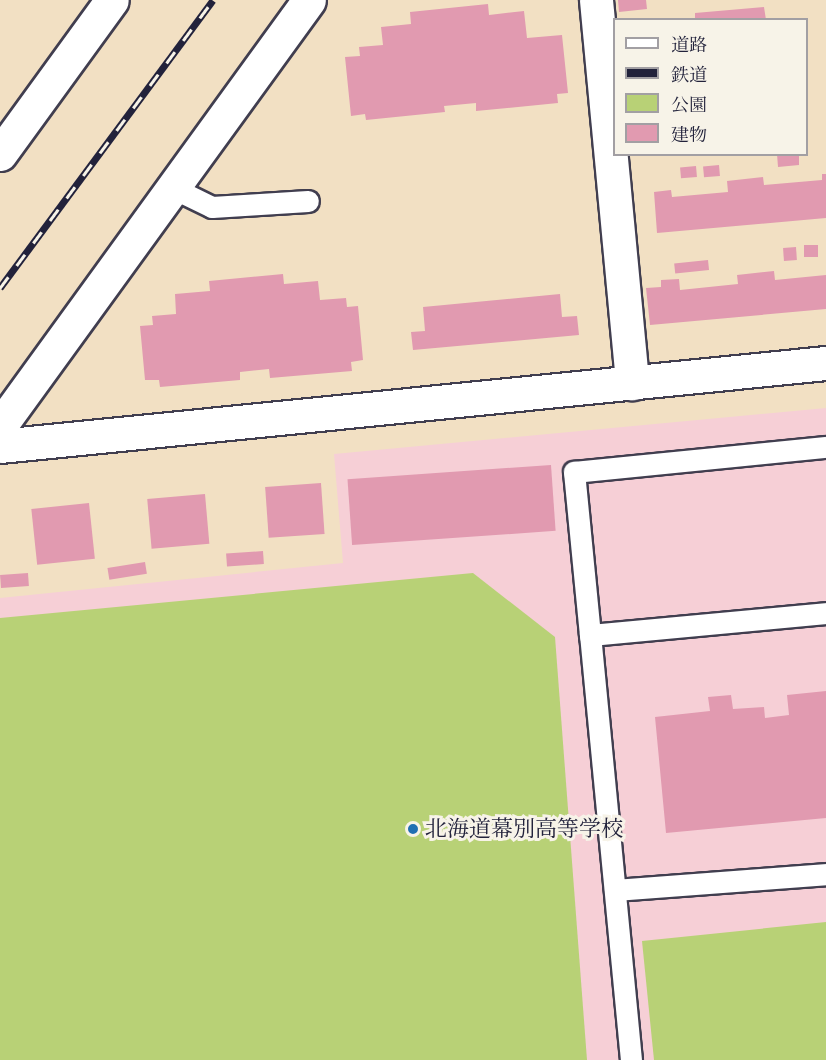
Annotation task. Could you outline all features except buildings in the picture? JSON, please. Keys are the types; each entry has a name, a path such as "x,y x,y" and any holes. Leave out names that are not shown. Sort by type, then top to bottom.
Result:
{"street":[{"path":"0,154 112,0"},
{"path":"0,426 309,0"},
{"path":"596,0 632,383"},
{"path":"0,446 826,363"}],"lane":[{"path":"173,188 212,207 308,201"},
{"path":"631,1060 574,472 826,447"},
{"path":"590,635 826,613"},
{"path":"615,890 826,874"}],"shaded area":[{"name":"北海道幕別高等学校","path":"826,408 826,1060 0,1060 0,598 343,563 334,454"}],"green space":[{"path":"473,573 555,637 587,1060 0,1060 0,618"},
{"path":"826,922 826,1060 654,1060 642,941"}],"railway":[{"path":"0,288 213,0"}],"place":[{"name":"北海道幕別高等学校","path":"413,829"}]}
